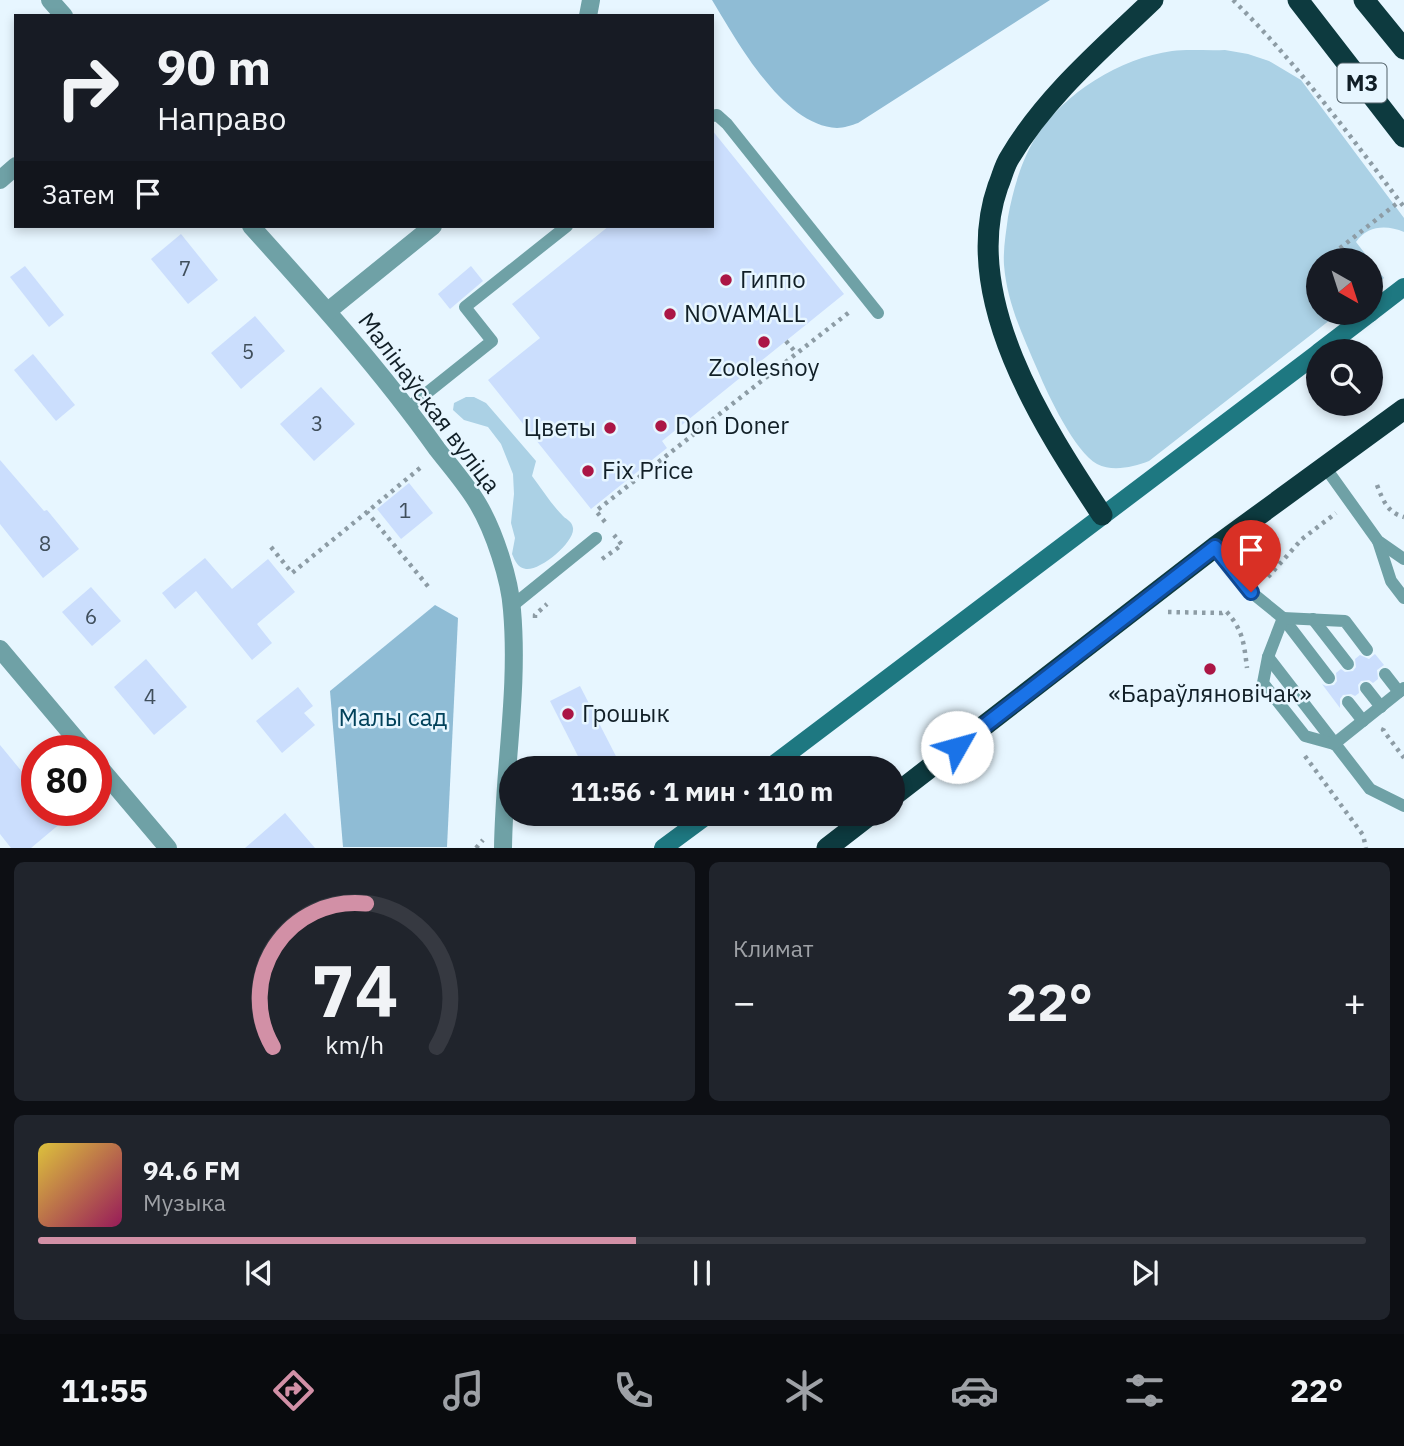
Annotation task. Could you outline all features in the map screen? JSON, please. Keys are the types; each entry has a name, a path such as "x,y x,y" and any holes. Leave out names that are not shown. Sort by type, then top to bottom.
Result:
{"highway":[{"path":"1102,515 1054,438 1021,375 992,289 988,263 988,232 995,196 1008,160 1029,127 1088,63 1153,0"},
{"name":"М3","path":"1298,0 1404,137"},
{"name":"М3","path":"1364,0 1404,49"},
{"path":"905,787 1215,547 1404,410"},
{"path":"827,848 855,826"}],"main road":[{"path":"1383,303 1404,287"},
{"path":"1335,339 1352,326"},
{"path":"785,756 1306,361"},
{"path":"663,848 693,826"}],"street":[{"path":"50,0 62,14"},
{"path":"0,180 14,168"},
{"name":"Малінаўская вуліца","path":"253,228 328,311 408,408 478,504 497,544 512,607 512,705 503,848"},
{"path":"328,311 431,228"},
{"path":"0,649 73,735"},
{"path":"112,782 168,848"}],"lane":[{"path":"714,116 717,115 727,124 878,313"},
{"path":"408,408 492,341 465,307 564,228"},
{"path":"1325,467 1378,541 1391,581 1404,598"},
{"path":"512,607 596,538"},
{"path":"1378,541 1404,559"},
{"path":"1215,547 1251,592 1283,618 1329,678"},
{"path":"1283,618 1345,621 1367,650"},
{"path":"1283,618 1268,657 1263,683 1305,736 1335,744"},
{"path":"1313,619 1348,664"},
{"path":"1268,657 1370,789 1404,806"},
{"path":"1335,744 1402,690 1385,674"},
{"path":"1366,688 1381,707"},
{"path":"1348,702 1363,722"}],"path":[{"path":"1233,0 1268,35 1322,100 1404,207"},
{"path":"1341,248 1399,201"},
{"path":"596,563 622,545 596,511 657,459 852,310"},
{"path":"786,341 797,354"},
{"path":"271,547 292,573 420,468"},
{"path":"1377,485 1383,501 1393,514 1404,517"},
{"path":"367,512 430,590"},
{"path":"1268,577 1302,539 1337,512"},
{"path":"535,628 535,615 554,597"},
{"path":"1389,720 1382,730 1404,758"}],"shaded area":[{"path":"1178,50 1225,50 1248,54 1269,61 1301,80 1404,218 1404,232 1378,228 1366,232 1356,242 1361,248 1306,248 1306,326 1322,326 1149,461 1123,468 1110,468 1089,458 1071,436 1021,332 1012,306 1004,265 1008,217 1015,186 1031,146 1062,106 1095,80 1114,70 1152,55"},
{"path":"466,397 474,397 486,403 536,461 532,476 573,528 563,548 540,565 526,569 517,564 513,557 513,474 501,444 488,427 464,420 453,410 454,403"}],"green space":[{"path":"712,0 1050,0 858,123 837,128 817,124 798,113 780,97 748,58"},
{"name":"Малы сад","path":"435,605 458,618 447,847 343,847 330,691"}],"building":[{"name":"NOVAMALL","path":"714,132 844,294 662,441 667,448 591,509 488,380 540,338 512,304 607,228 714,228"},
{"path":"181,234 218,280 188,304 151,259"},
{"path":"25,266 64,315 49,327 10,277"},
{"path":"471,266 483,281 450,309 438,294"},
{"path":"255,316 285,351 241,389 211,353"},
{"path":"33,354 75,405 56,421 14,370"},
{"path":"321,387 355,424 314,461 280,424"},
{"path":"0,460 79,549 43,578 0,524"},
{"path":"409,483 433,513 401,539 377,509"},
{"path":"205,558 232,589 268,559 295,592 257,624 272,643 252,660 196,591 175,609 162,593"},
{"path":"91,587 121,621 92,646 62,612"},
{"path":"1375,654 1384,665 1377,670 1378,679 1373,683 1369,680 1361,681 1358,685 1359,693 1355,696 1343,695 1340,708 1322,684 1334,685 1337,681 1336,673 1341,669 1345,672 1353,671 1356,667 1355,659 1360,655 1369,659"},
{"path":"146,659 187,707 154,735 114,687"},
{"path":"580,686 616,756 578,756 550,701"},
{"path":"298,687 313,706 304,713 315,725 282,753 256,721"},
{"path":"0,745 21,771 21,826 57,826 31,848 11,848 0,834"},
{"path":"285,813 315,848 245,848"}],"place":[{"name":"Гиппо","path":"726,280"},
{"name":"NOVAMALL","path":"670,314"},
{"name":"Zoolesnoy","path":"764,342"},
{"name":"Don Doner","path":"661,426"},
{"name":"Цветы","path":"610,428"},
{"name":"Fix Price","path":"588,471"},
{"name":"«Бараўляновічак»","path":"1210,669"},
{"name":"Грошык","path":"568,714"}],"route":[{"path":"957,747 1215,547 1251,592"}]}
